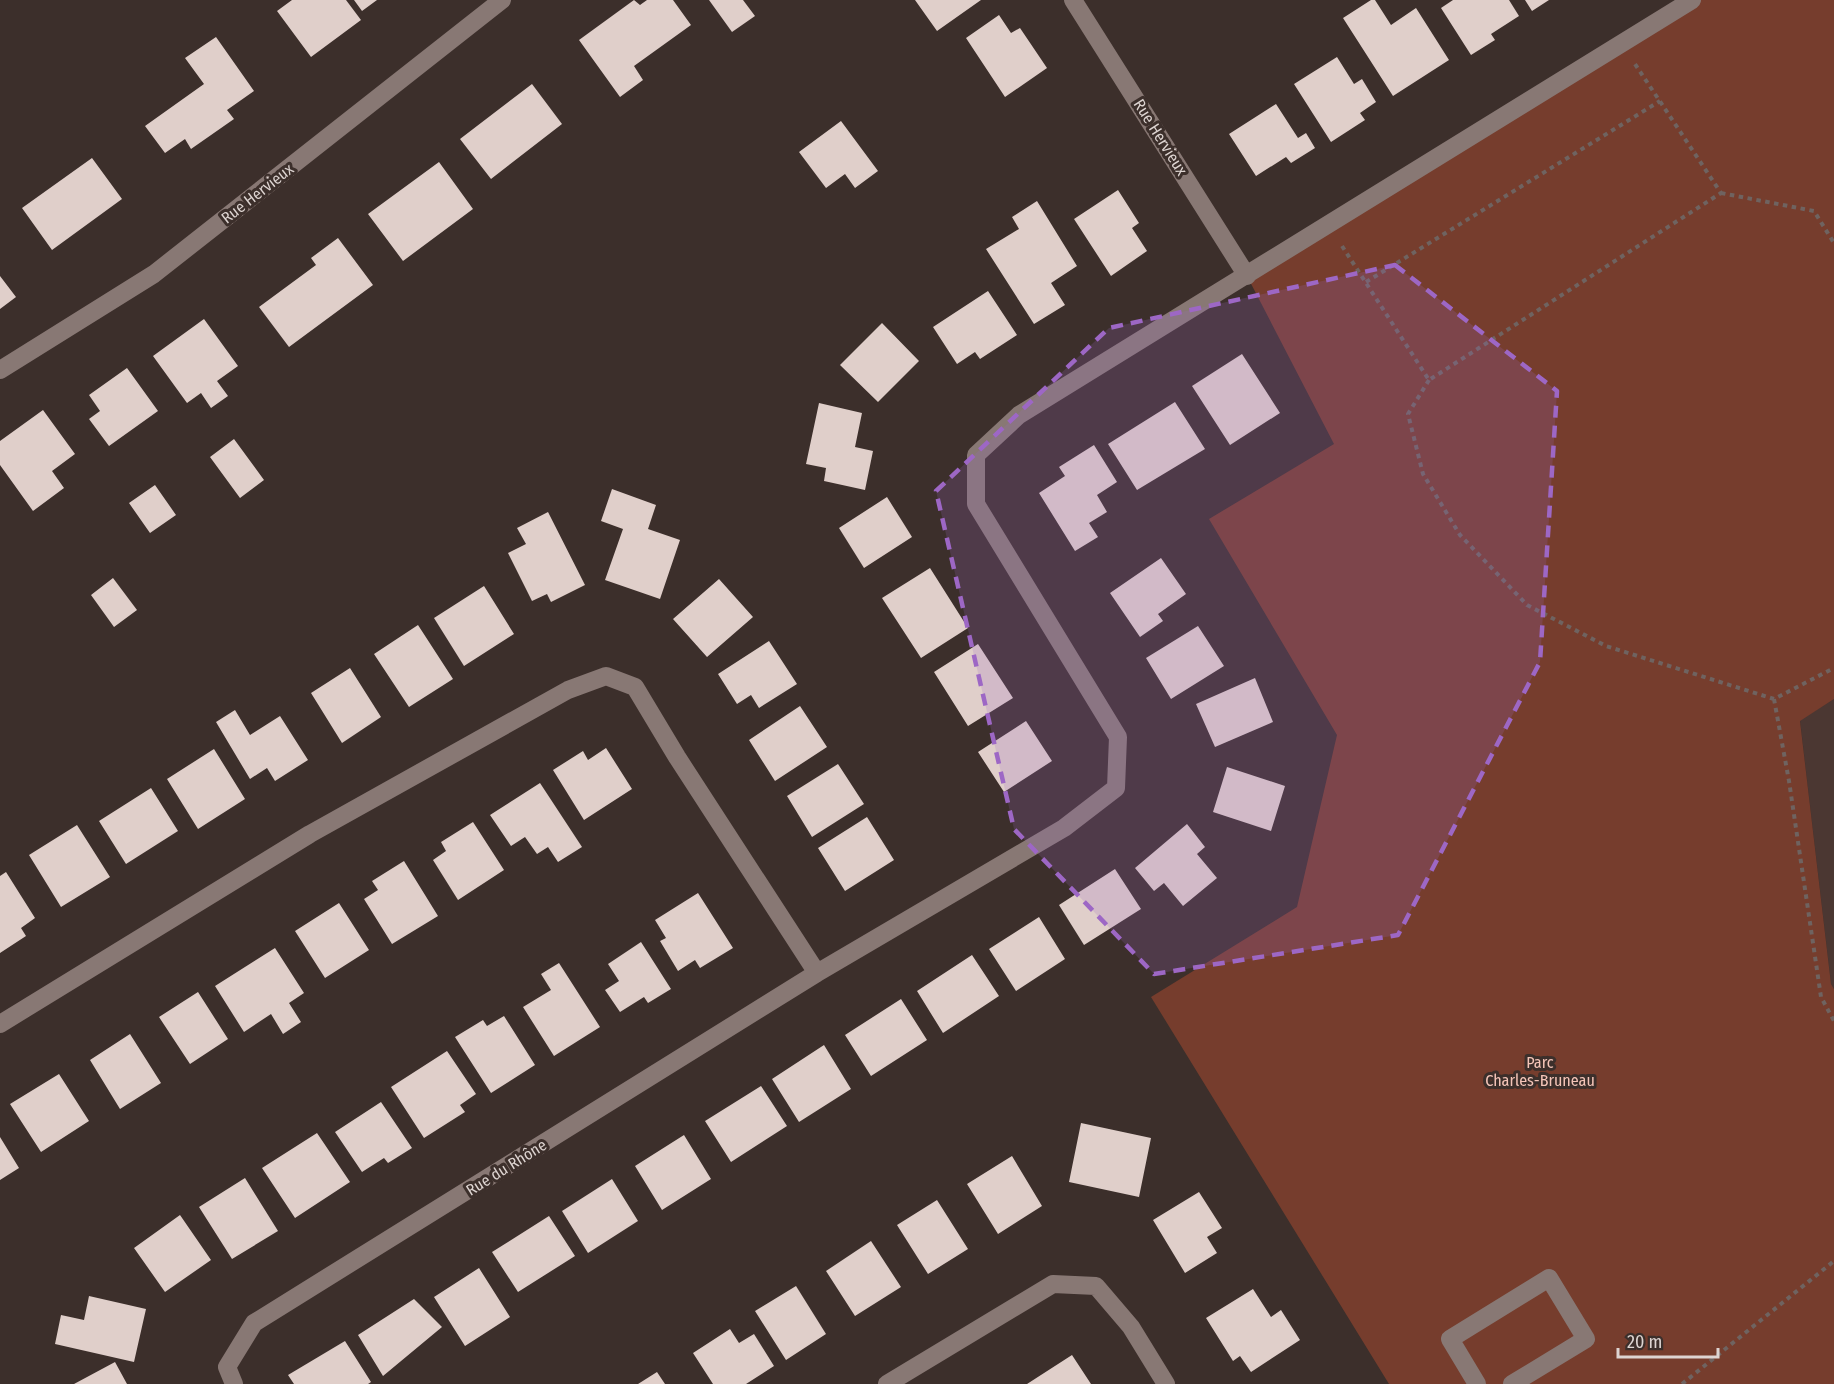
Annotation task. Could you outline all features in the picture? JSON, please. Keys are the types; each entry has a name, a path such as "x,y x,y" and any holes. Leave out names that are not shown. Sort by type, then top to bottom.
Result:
{"street":[{"name":"Rue Hervieux","path":"0,370 154,274 502,0"},
{"name":"Rue Hervieux","path":"1073,0 1247,276"},
{"path":"0,1024 310,834 568,690 606,676 635,687 677,757 817,973 1064,828 1116,788 1118,737 976,504 976,455 1019,415 1692,0"},
{"name":"Rue du Rhône","path":"234,1384 227,1367 254,1323 817,973"},
{"path":"1477,1384 1450,1338 1549,1278 1586,1339 1512,1384"},
{"path":"887,1384 1053,1284 1096,1286 1131,1327 1166,1384"}],"path":[{"path":"1622,43 1721,193"},
{"path":"1366,282 1660,101"},
{"path":"1834,243 1814,211 1721,193 1429,380 1408,414 1423,474 1460,535 1527,605 1606,646 1774,699 1834,668"},
{"path":"1329,225 1429,380"},
{"path":"1774,699 1789,781 1821,997 1834,1021"},
{"path":"1682,1384 1834,1261"}],"highlighted area":[{"path":"1395,265 1557,391 1540,662 1398,935 1154,974 1014,829 936,491 1109,328"}],"shaded area":[{"path":"1834,699 1834,989 1831,984 1800,720"}],"green space":[{"name":"Parc Charles-Bruneau","path":"1692,0 1834,0 1834,699 1800,721 1831,984 1834,989 1834,1384 1389,1384 1151,997 1297,907 1337,735 1209,519 1334,444 1247,276"}],"building":[{"path":"292,0 346,0 361,20 311,57 277,11"},
{"path":"354,0 377,0 362,11"},
{"path":"634,0 640,5 647,0 673,0 691,25 634,66 643,80 620,97 579,40"},
{"path":"709,0 743,0 755,16 732,32"},
{"path":"915,0 981,0 937,31"},
{"path":"1371,0 1375,0 1391,25 1416,8 1449,60 1393,96 1343,18"},
{"path":"1453,0 1509,0 1519,16 1491,34 1495,40 1471,55 1441,8"},
{"path":"1525,0 1549,0 1532,11"},
{"path":"999,15 1011,33 1020,28 1047,68 1005,97 966,38"},
{"path":"216,37 254,91 227,110 234,119 191,149 185,139 165,153 145,126 204,84 185,58"},
{"path":"1337,57 1354,84 1362,79 1376,102 1360,113 1365,120 1331,142 1294,84"},
{"path":"532,84 562,124 491,179 460,139"},
{"path":"1276,104 1298,138 1306,133 1315,148 1291,163 1286,157 1256,176 1229,134"},
{"path":"841,121 878,171 855,188 845,174 826,188 799,152"},
{"path":"92,158 122,199 52,250 22,208"},
{"path":"439,162 473,209 403,261 368,214"},
{"path":"1118,190 1139,223 1132,228 1147,251 1111,276 1074,219"},
{"path":"1037,201 1077,266 1051,283 1065,305 1034,324 986,249 1019,229 1012,217"},
{"path":"338,238 373,285 289,347 259,307 316,265 311,258"},
{"path":"0,276 16,297 0,309"},
{"path":"988,291 1017,335 980,359 975,352 957,364 933,327"},
{"path":"204,319 238,366 217,381 228,396 211,408 201,393 187,403 153,356"},
{"path":"882,323 919,361 878,402 840,365"},
{"path":"1242,354 1280,413 1230,445 1192,386"},
{"path":"127,368 158,411 109,446 89,419 100,411 89,395"},
{"path":"1175,402 1205,449 1137,490 1108,444"},
{"path":"819,403 862,413 855,447 873,451 865,490 824,481 826,468 806,464"},
{"path":"43,410 75,454 52,471 64,488 33,511 0,465 0,441"},
{"path":"234,439 264,480 240,498 210,457"},
{"path":"1094,445 1117,482 1097,495 1107,512 1089,523 1098,537 1075,551 1039,493 1065,476 1059,467"},
{"path":"155,485 176,515 150,533 129,503"},
{"path":"612,489 656,505 648,529 680,540 660,599 605,580 623,529 601,521"},
{"path":"887,497 912,537 864,568 839,528"},
{"path":"548,512 585,585 551,602 547,594 532,601 508,553 526,544 517,528"},
{"path":"1161,558 1186,594 1158,614 1163,621 1140,637 1110,593"},
{"path":"930,568 968,628 921,658 882,598"},
{"path":"113,578 137,610 114,627 91,595"},
{"path":"719,579 753,617 707,657 673,619"},
{"path":"484,586 514,634 464,666 434,618"},
{"path":"418,625 453,679 409,707 374,654"},
{"path":"1198,626 1224,666 1171,699 1146,658"},
{"path":"769,641 797,684 759,708 751,695 737,704 718,674"},
{"path":"978,644 1013,698 968,726 934,672"},
{"path":"350,668 381,717 342,743 311,693"},
{"path":"1255,678 1273,722 1215,747 1196,704"},
{"path":"800,706 827,747 775,781 749,740"},
{"path":"235,710 250,735 280,716 308,760 275,781 267,768 250,779 216,722"},
{"path":"1026,721 1052,761 1004,792 978,752"},
{"path":"606,748 632,789 584,820 553,770 583,751 588,760"},
{"path":"214,749 245,799 198,829 167,779"},
{"path":"838,764 864,804 812,837 787,796"},
{"path":"1227,767 1285,786 1271,831 1213,812"},
{"path":"540,783 582,847 558,862 548,847 537,854 525,837 511,846 490,815"},
{"path":"151,788 178,831 126,864 99,821"},
{"path":"867,817 894,860 845,891 818,848"},
{"path":"473,822 504,870 458,900 433,860 446,851 441,842"},
{"path":"1187,824 1205,847 1197,854 1217,878 1183,906 1164,883 1154,891 1135,868"},
{"path":"77,825 110,877 61,907 29,855"},
{"path":"404,861 438,916 392,944 364,899 378,890 372,881"},
{"path":"1115,869 1141,909 1084,945 1059,905"},
{"path":"6,872 35,918 21,928 26,936 0,953 0,876"},
{"path":"698,893 733,948 700,968 695,960 678,971 660,941 666,938 655,920"},
{"path":"339,903 369,950 325,978 295,931"},
{"path":"1039,917 1065,959 1016,991 989,949"},
{"path":"641,942 671,989 648,1003 644,997 620,1012 605,990 619,981 608,964"},
{"path":"275,948 304,993 289,1003 301,1022 283,1034 271,1014 244,1032 215,986"},
{"path":"972,955 999,996 943,1033 917,991"},
{"path":"559,963 600,1027 554,1056 523,1007 551,990 541,974"},
{"path":"198,992 228,1039 190,1064 159,1017"},
{"path":"901,999 927,1040 871,1076 845,1035"},
{"path":"504,1016 535,1065 491,1093 455,1037 483,1020 487,1026"},
{"path":"130,1034 161,1083 120,1109 90,1060"},
{"path":"824,1045 851,1089 799,1122 772,1079"},
{"path":"447,1051 476,1094 460,1105 465,1112 424,1138 391,1087"},
{"path":"59,1074 89,1121 41,1152 10,1104"},
{"path":"761,1086 787,1126 731,1162 705,1121"},
{"path":"381,1102 412,1148 388,1163 384,1158 362,1172 335,1132"},
{"path":"1081,1123 1151,1138 1139,1197 1069,1182"},
{"path":"317,1133 350,1182 295,1218 262,1168"},
{"path":"684,1135 711,1179 662,1210 635,1166"},
{"path":"0,1137 19,1168 0,1180"},
{"path":"1012,1156 1042,1206 998,1234 967,1184"},
{"path":"245,1178 278,1231 232,1259 199,1207"},
{"path":"612,1179 638,1221 588,1253 562,1211"},
{"path":"1199,1192 1222,1228 1207,1237 1217,1253 1185,1273 1153,1220"},
{"path":"937,1200 968,1249 928,1274 897,1225"},
{"path":"180,1215 211,1260 165,1292 134,1248"},
{"path":"549,1216 575,1256 518,1292 492,1252"},
{"path":"871,1241 901,1287 855,1316 826,1271"},
{"path":"479,1268 510,1317 465,1346 434,1297"},
{"path":"796,1286 826,1334 786,1360 755,1311"},
{"path":"1253,1289 1271,1317 1281,1310 1300,1340 1251,1372 1240,1356 1233,1361 1206,1318"},
{"path":"89,1296 146,1309 134,1362 55,1344 61,1315 84,1320"},
{"path":"414,1299 442,1327 383,1376 358,1335"},
{"path":"730,1329 739,1343 754,1334 774,1366 746,1384 713,1384 693,1353"},
{"path":"345,1341 371,1382 368,1384 294,1384 288,1375"},
{"path":"1072,1355 1091,1384 1027,1384"},
{"path":"115,1362 127,1384 74,1384"},
{"path":"657,1372 665,1384 638,1384"}]}
